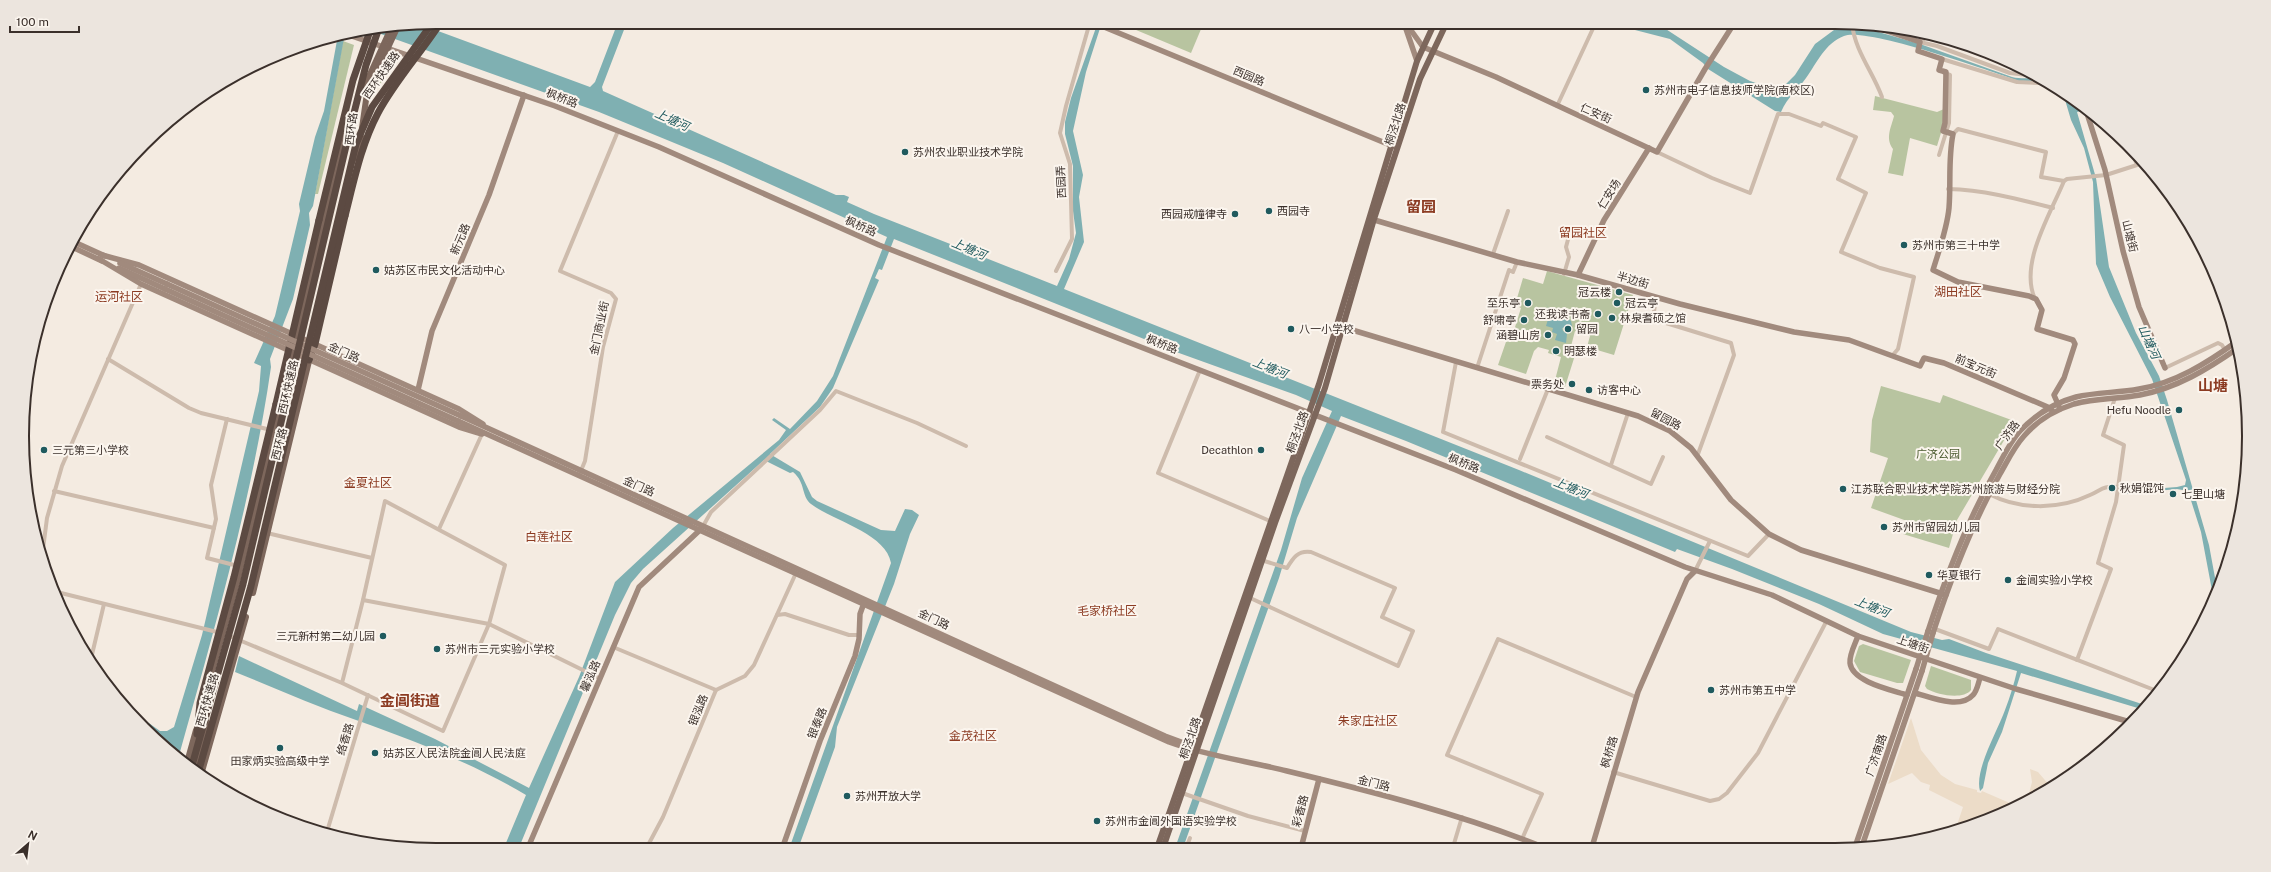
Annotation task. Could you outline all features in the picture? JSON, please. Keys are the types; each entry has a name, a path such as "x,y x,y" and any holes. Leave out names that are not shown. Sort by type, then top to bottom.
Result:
{"highway":[{"name":"西环快速路","path":"200,767 251,586 356,144 366,118 383,90 428,29"},
{"path":"309,360 364,146 375,120 390,92 436,29"},
{"name":"西环快速路","path":"193,762 243,584 288,400 350,129 366,65 377,33"},
{"path":"196,751 200,702 276,404 291,351 319,220 354,80 369,35"}],"main road":[{"name":"西园路","path":"1110,29 1395,147"},
{"path":"1406,29 1417,61"},
{"path":"1409,29 1423,47"},
{"name":"桐泾北路","path":"1395,147 1417,61 1432,29"},
{"name":"桐泾北路","path":"1165,843 1182,792 1193,749 1259,559 1312,414 1312,402 1339,326 1371,219 1395,147 1420,79 1444,29"},
{"path":"1657,152 1705,69 1731,29"},
{"name":"西环路","path":"314,344 360,146 366,96 391,31"},
{"name":"西环路","path":"389,38 394,31"},
{"path":"1894,33 1921,42 1918,50 1942,60 1939,70 1946,72 1945,123 1943,131 1953,134 1948,189 1949,206 1945,228 1933,270 1958,282 2029,296 2036,299 2042,310 2037,329 2073,340 2075,344 2064,378 2054,396 2058,407"},
{"name":"枫桥路","path":"356,37 386,46 524,95 618,131 879,245 1456,470 1696,571 1687,579 1636,697 1593,843"},
{"name":"西环路","path":"294,335 343,142 386,46"},
{"name":"仁安街","path":"1423,47 1657,152"},
{"name":"新元路","path":"418,390 432,331 490,196 524,95"},
{"name":"山塘街","path":"2089,118 2106,175 2123,251 2139,307 2165,368"},
{"name":"仁安场","path":"1578,275 1604,220 1649,148"},
{"name":"半边街","path":"1371,219 1517,262 1564,274 1578,275 1656,297 1794,332 1849,340 1892,356"},
{"name":"金门路","path":"77,244 100,257"},
{"name":"金门路","path":"75,248 100,257 166,286 693,525 875,605 1193,749 1319,779 1462,817 1532,843"},
{"path":"100,257 139,265 267,322 465,412 496,435"},
{"path":"100,257 141,284 259,336 309,360 459,427 482,434 496,435"},
{"name":"桐泾北路","path":"1159,843 1248,597 1270,521 1312,414 1318,406 1325,388 1339,326"},
{"name":"留园路","path":"1339,326 1628,413 1670,431 1698,454 1731,500 1769,534 1801,550 1943,594"},
{"name":"广济路","path":"2207,365 2231,345"},
{"name":"西环路","path":"188,759 241,567 274,431 291,351"},
{"name":"广济路","path":"1919,670 1943,594 1974,509 2010,446 2024,427 2051,410 2086,395 2127,394 2165,388 2233,351"},
{"name":"前宝元街","path":"1892,356 1920,366 1924,358 1944,363 2051,410"},
{"name":"西环路","path":"203,769 258,572 309,360"},
{"name":"广济路","path":"2058,407 2114,398 2127,394"},
{"name":"广济路","path":"1943,594 1989,494 2020,440 2051,410"},
{"name":"金门路","path":"701,528 796,573 864,603 875,605"},
{"name":"馨泓路","path":"531,843 597,676 613,647 639,587 701,528"},
{"name":"上塘街","path":"1696,571 1772,595 1858,636 1980,678 2126,721"},
{"name":"银泰路","path":"784,843 820,741 853,660 860,635 860,614 864,603"},
{"path":"1858,636 1850,660 1854,672 1863,680 1908,695"},
{"name":"广济南路","path":"1863,842 1915,693 1919,670"},
{"name":"广济南路","path":"1856,842 1908,695 1919,670"},
{"path":"1915,693 1950,701 1964,701 1973,694 1980,678"},
{"path":"197,765 207,730 204,702"},
{"name":"彩香路","path":"1302,843 1319,779"}],"street":[{"name":"西园弄","path":"1056,271 1072,239 1070,164 1060,134 1091,29"},
{"path":"1557,106 1593,29"},
{"path":"1852,30 1853,38 1876,81 1882,97"},
{"path":"1921,42 2010,73 2021,74"},
{"path":"1939,155 1949,123 1950,75 1940,72 1942,60 2017,82 2033,81"},
{"name":"仁安街","path":"1657,152 1712,178 1750,193 1778,114 1789,114 1821,126 1823,123 1856,136 1838,179 1866,193 1841,252 1880,268 1914,277 1898,349 1892,356"},
{"path":"1953,134 1958,129 2046,152 2041,178 2064,181 2067,179 2092,178 2137,165 2136,163"},
{"name":"金门商业街","path":"579,473 585,461 603,347 616,299 611,293 560,271 618,131"},
{"path":"2036,299 2030,288 2031,262 2064,181"},
{"path":"1948,189 1975,190 2003,194 2053,208"},
{"path":"1493,254 1508,211"},
{"path":"1564,274 1569,257 1566,244 1570,232"},
{"path":"1477,368 1509,270 1513,272 1517,262"},
{"path":"44,544 54,491 62,466 141,284"},
{"path":"1656,297 1653,319 1731,343 1734,355 1698,454"},
{"path":"2165,368 2218,343 2222,344 2225,350"},
{"path":"108,359 189,408 226,419 264,427 291,436"},
{"path":"1456,362 1443,432 1710,542 1748,556 1769,534"},
{"path":"1200,370 1158,473 1270,521"},
{"path":"1520,459 1548,389"},
{"path":"701,528 711,512 776,453 820,410 836,391 917,423 966,446"},
{"path":"2077,660 2111,569 2098,563 2116,502 2124,446 2103,435 2114,398"},
{"path":"1611,465 1628,413"},
{"path":"226,419 211,485 216,519 207,558 218,559 258,572"},
{"path":"439,530 482,434"},
{"path":"1547,438 1651,484 1663,457"},
{"path":"1989,494 2010,504 2044,506 2090,496 2104,486 2118,487"},
{"path":"54,491 214,528"},
{"path":"61,593 240,639 342,683 444,731 489,624 505,565 385,501 363,600 342,683"},
{"path":"267,533 372,558"},
{"path":"1696,571 1710,542"},
{"path":"1248,597 1398,666 1412,631 1382,617 1395,588 1311,552 1304,551 1297,554 1287,568 1259,559"},
{"name":"银泓路","path":"650,843 663,817 716,690 745,676 750,671 796,573"},
{"path":"363,600 489,624 597,676"},
{"path":"92,653 104,604"},
{"path":"777,616 785,614 849,635 860,635"},
{"path":"1613,772 1710,801 1719,799 1727,793 1758,753 1826,622"},
{"path":"1932,631 1989,649 1998,629 2153,690"},
{"path":"1522,839 1542,794 1447,755 1498,639 1636,697"},
{"path":"613,647 716,690"},
{"name":"络香路","path":"328,828 368,695"},
{"path":"1182,792 1248,816 1305,831"},
{"path":"1454,843 1462,817"},
{"path":"1188,843 1190,838"}],"green space":[{"path":"1134,29 1201,29 1191,53"},
{"path":"343,41 354,45 318,194 315,194"},
{"path":"390,59 397,61 369,99 385,62"},
{"path":"1875,96 1937,112 1944,109 1944,123 1937,146 1910,138 1903,176 1888,173 1893,149 1889,141 1889,133 1894,116 1891,112 1873,110"},
{"name":"留园","path":"1547,271 1633,295 1614,355 1587,347 1590,336 1575,331 1570,350 1576,352 1565,387 1554,384 1561,357 1548,353 1549,350 1538,347 1534,351 1526,374 1498,365 1507,339 1511,340 1521,308 1515,305 1523,278 1543,284"},
{"name":"广济公园","path":"1881,386 1940,403 1943,395 2017,422 2006,437 1957,520 1949,548 1903,534 1907,521 1871,508 1888,458 1870,452 1872,420"},
{"path":"1863,644 1911,660 1903,683 1897,683 1860,672 1854,661 1859,646"},
{"path":"1931,666 1971,680 1971,690 1962,695 1950,696 1927,689 1925,686"}],"shaded area":[{"path":"1911,718 1921,750 1941,775 1955,784 1977,790 1977,792 1981,793 1982,791 2010,803 1991,812 1957,824 1963,807 1929,790 1930,785 1921,782 1912,773 1888,784"},
{"path":"2030,769 2038,772 2047,783 2029,793 2032,782"}],"water":[{"path":"433,29 590,87 595,82 615,29 624,29 602,87 603,91 836,195 844,195 849,197 847,202 874,214 1057,286 1069,259 1076,233 1073,211 1073,166 1065,134 1065,122 1071,98 1096,29 1100,29 1086,72 1073,131 1083,175 1079,197 1084,242 1064,289 1519,470 1911,632 1942,640 1949,639 1986,653 2141,704 2137,708 2021,673 2002,732 1988,763 1983,788 1980,791 1980,772 1983,761 2007,705 2017,671 1883,634 1819,604 1732,569 1677,549 1675,552 1406,441 1341,416 1297,518 1279,578 1185,843 1177,843 1281,550 1302,478 1332,411 1296,395 1179,353 894,239 882,270 879,269 875,278 879,280 833,388 820,407 770,454 800,472 812,497 817,501 881,530 895,531 905,509 912,510 919,515 910,534 894,584 837,727 835,747 800,843 791,843 891,563 887,553 869,536 811,504 806,497 800,481 793,472 790,473 764,460 643,569 631,583 615,615 521,843 506,843 526,795 506,783 443,753 325,709 235,672 239,656 357,711 359,704 435,739 529,788 579,677 615,582 673,528 779,440 786,430 772,420 774,418 790,429 817,401 833,376 887,237 723,163 599,112 378,33"},
{"path":"1666,29 1724,67 1750,81 1768,87 1786,84 1795,75 1815,44 1837,29 1875,31 1920,44 2012,77 2029,78 2034,81 2022,82 1903,44 1857,35 1844,36 1832,43 1822,54 1803,83 1793,94 1781,112 1775,111 1708,69 1703,63 1670,39 1635,30"},
{"path":"344,40 313,206 309,213 310,225 293,299 270,359 271,367 263,416 243,515 218,614 180,752 144,720 160,731 167,731 174,727 202,635 259,391 261,366 254,363 275,316 300,211 299,204 315,137 324,111 337,42"},
{"path":"2065,101 2080,111 2077,112 2096,178 2109,267 2136,333 2159,376 2167,400 2209,545 2215,580 2212,590 2201,532 2188,491 2177,489 2127,494 2126,491 2177,487 2185,485 2186,480 2152,379 2110,297 2096,264 2093,182 2084,148 2071,120"},
{"path":"1545,303 1552,312 1563,315 1563,320 1566,317 1571,321 1572,326 1569,329 1562,328 1567,334 1566,343 1555,340 1557,334 1552,332 1553,328 1546,326 1549,316 1553,314"}],"place":[{"name":"苏州市电子信息技师学院(南校区)","path":"1646,90"},
{"name":"苏州农业职业技术学院","path":"905,152"},
{"name":"西园寺","path":"1269,211"},
{"name":"西园戒幢律寺","path":"1235,214"},
{"name":"苏州市第三十中学","path":"1904,245"},
{"name":"姑苏区市民文化活动中心","path":"376,270"},
{"name":"冠云楼","path":"1619,292"},
{"name":"至乐亭","path":"1528,303"},
{"name":"冠云亭","path":"1617,303"},
{"name":"还我读书斋","path":"1598,314"},
{"name":"林泉耆硕之馆","path":"1612,318"},
{"name":"舒啸亭","path":"1524,320"},
{"name":"八一小学校","path":"1291,329"},
{"name":"留园","path":"1568,329"},
{"name":"涵碧山房","path":"1548,335"},
{"name":"明瑟楼","path":"1556,351"},
{"name":"票务处","path":"1572,384"},
{"name":"访客中心","path":"1589,390"},
{"name":"Hefu Noodle","path":"2179,410"},
{"name":"三元第三小学校","path":"44,450"},
{"name":"Decathlon","path":"1261,450"},
{"name":"秋娟馄饨","path":"2112,488"},
{"name":"江苏联合职业技术学院苏州旅游与财经分院","path":"1843,489"},
{"name":"七里山塘","path":"2173,494"},
{"name":"苏州市留园幼儿园","path":"1884,527"},
{"name":"华夏银行","path":"1929,575"},
{"name":"金阊实验小学校","path":"2008,580"},
{"name":"三元新村第二幼儿园","path":"383,636"},
{"name":"苏州市三元实验小学校","path":"437,649"},
{"name":"苏州市第五中学","path":"1711,690"},
{"name":"田家炳实验高级中学","path":"280,748"},
{"name":"姑苏区人民法院金阊人民法庭","path":"375,753"},
{"name":"苏州开放大学","path":"847,796"},
{"name":"苏州市金阊外国语实验学校","path":"1097,821"}],"district":[{"name":"留园","path":"1421,207"},
{"name":"留园社区","path":"1583,233"},
{"name":"湖田社区","path":"1958,292"},
{"name":"运河社区","path":"119,297"},
{"name":"山塘","path":"2213,386"},
{"name":"金夏社区","path":"368,483"},
{"name":"白莲社区","path":"549,537"},
{"name":"毛家桥社区","path":"1107,611"},
{"name":"金阊街道","path":"410,701"},
{"name":"朱家庄社区","path":"1368,721"},
{"name":"金茂社区","path":"973,736"}],"water label":[{"name":"上塘河","path":"672,120"},
{"name":"上塘河","path":"969,249"},
{"name":"山塘河","path":"2149,342"},
{"name":"上塘河","path":"1270,368"},
{"name":"上塘河","path":"1571,488"},
{"name":"上塘河","path":"1872,607"}]}
